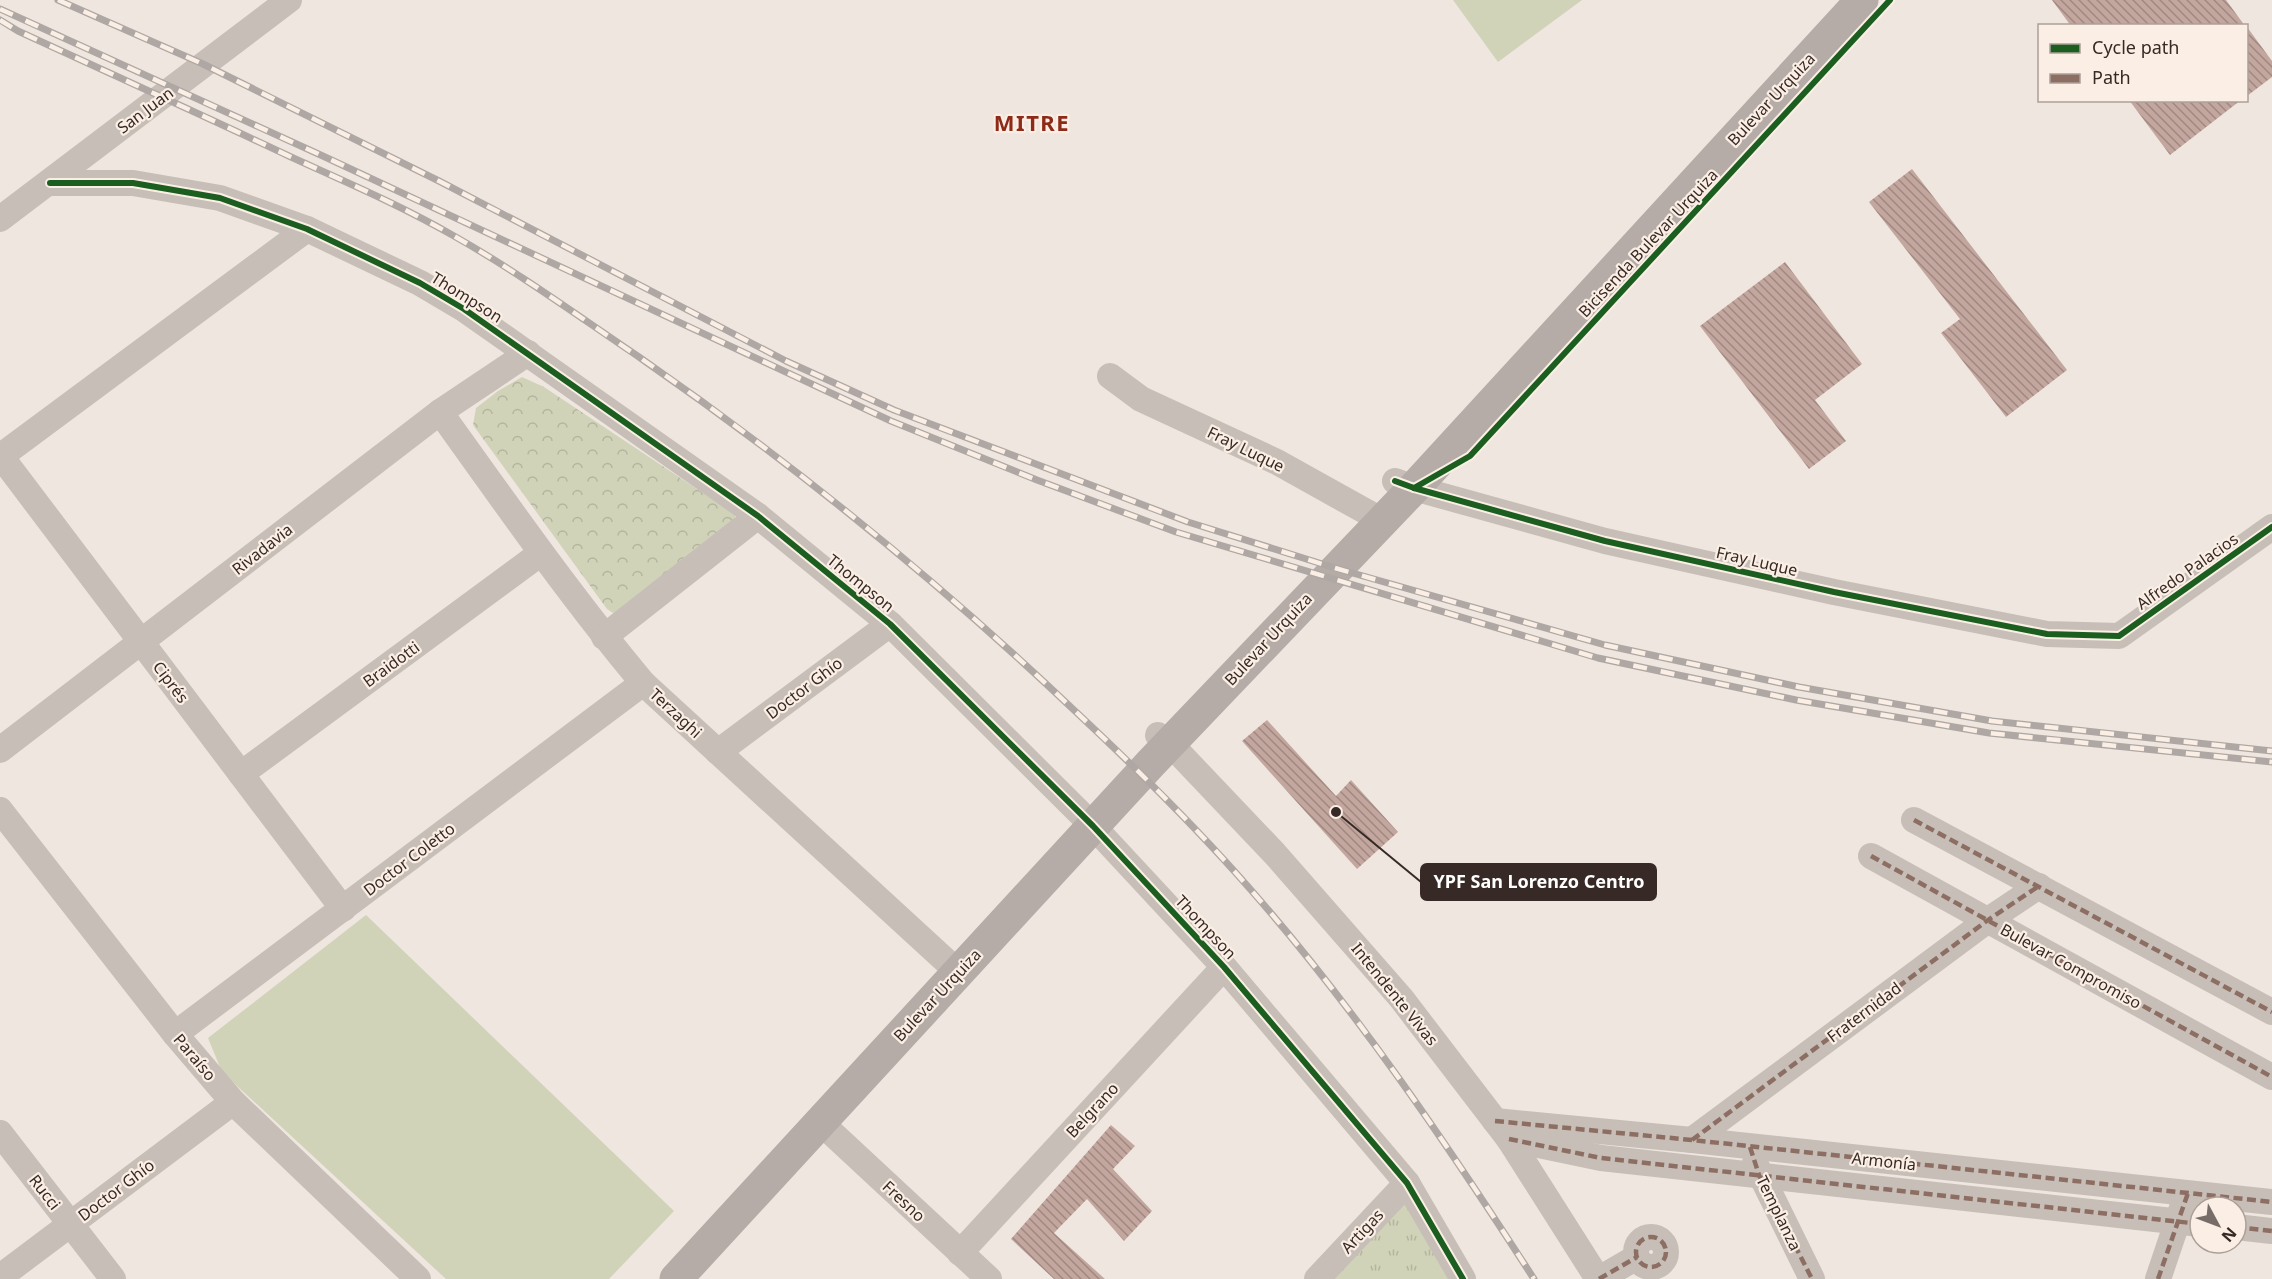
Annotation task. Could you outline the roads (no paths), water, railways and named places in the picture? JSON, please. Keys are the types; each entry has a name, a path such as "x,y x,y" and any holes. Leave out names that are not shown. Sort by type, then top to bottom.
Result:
{"main road":[{"name":"Bulevar Urquiza","path":"1405,484 1839,0"},
{"name":"Bulevar Urquiza","path":"659,1279 953,968 1164,739 1326,578 1375,516 1862,0"},
{"name":"Bulevar Urquiza","path":"676,1279 820,1122 953,968"}],"street":[{"name":"San Juan","path":"0,219 289,0"},
{"name":"Thompson","path":"50,183 133,183 220,198 307,229 420,283 464,309 758,516 890,624 1088,821 1224,967 1407,1183 1463,1279"},
{"path":"0,455 307,229"},
{"name":"Rivadavia","path":"0,750 440,412 528,354"},
{"name":"Fray Luque","path":"1110,376 1142,399 1277,462 1375,516"},
{"name":"Terzaghi","path":"440,412 541,553 604,637 643,683 953,968"},
{"name":"Ciprés","path":"0,455 343,909"},
{"name":"Fray Luque","path":"1405,484 1605,541 1834,592 2047,634 2119,636"},
{"path":"604,637 758,516"},
{"name":"Alfredo Palacios","path":"2119,636 2272,527"},
{"name":"Braidotti","path":"241,774 541,553"},
{"name":"Doctor Ghío","path":"718,752 890,624"},
{"name":"Doctor Coletto","path":"175,1034 643,683"},
{"name":"Intendente Vivas","path":"1164,739 1275,854 1385,979 1502,1130 1598,1279"},
{"name":"Paraíso","path":"0,810 175,1034 233,1102 418,1279"},
{"path":"1914,820 2272,1012"},
{"name":"Bulevar Compromiso","path":"1871,856 2272,1077"},
{"name":"Fraternidad","path":"1692,1140 1988,920 2038,886"},
{"name":"Belgrano","path":"960,1253 1224,967"},
{"name":"Doctor Ghío","path":"0,1278 233,1102"},
{"name":"Fresno","path":"820,1122 989,1279"},
{"name":"Armonía","path":"1502,1130 1692,1140 2272,1202"},
{"name":"Armonía","path":"1502,1130 1601,1158 2188,1222"},
{"name":"Rucci","path":"0,1133 112,1279"},
{"name":"Templanza","path":"1750,1146 1760,1175 1812,1279"},
{"name":"Artigas","path":"1317,1279 1407,1183"},
{"path":"2158,1279 2188,1224"},
{"path":"2248,1228 2272,1231"},
{"path":"1598,1279 1637,1257"}],"railway":[{"path":"58,0 203,64 439,181 786,361 894,410 1188,522 1335,568 1605,645 1799,687 1992,721 2272,751"},
{"path":"0,9 325,157 891,421 1037,480 1176,532 1598,658 1796,700 1989,733 2272,762"},
{"path":"0,20 18,31 394,204 478,250 548,295 697,398 754,439 864,525 971,616 1098,732 1187,821 1251,890 1328,983 1400,1079 1534,1279"}],"place":[{"name":"YPF San Lorenzo Centro","path":"1336,812"}],"district":[{"name":"MITRE","path":"1032,122"}]}
